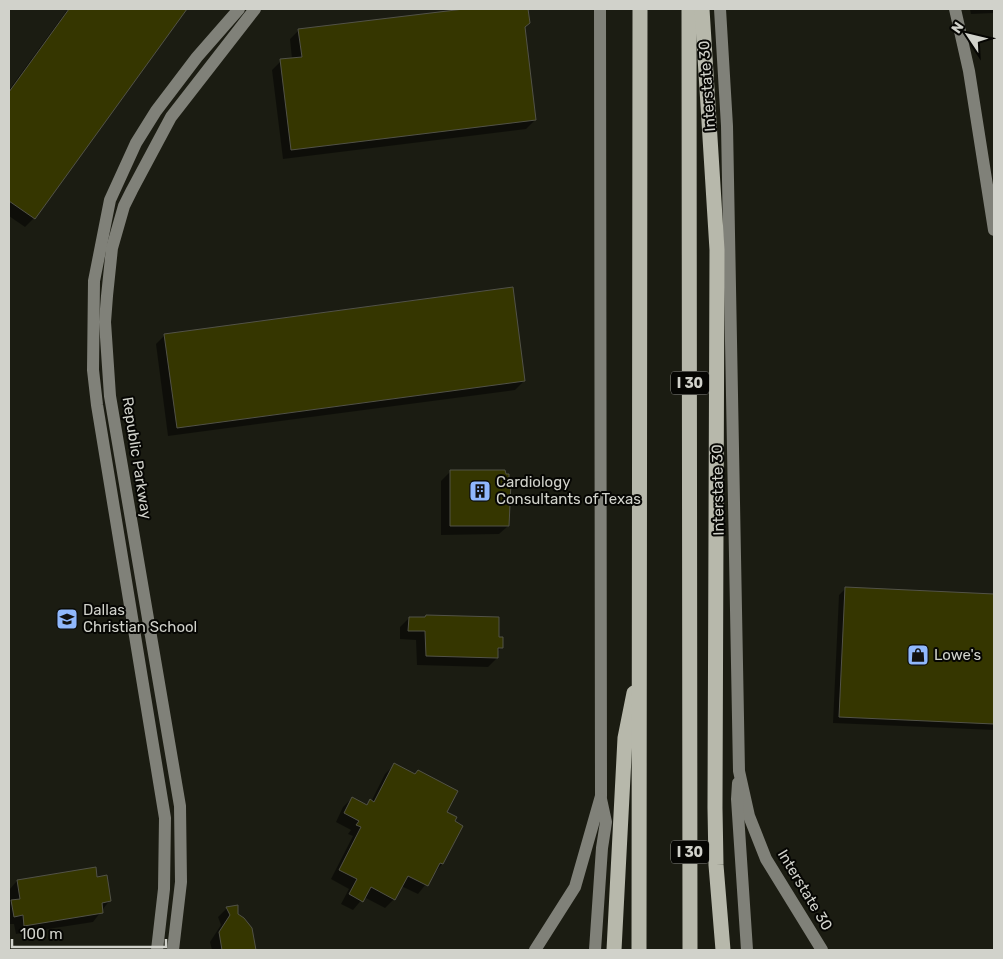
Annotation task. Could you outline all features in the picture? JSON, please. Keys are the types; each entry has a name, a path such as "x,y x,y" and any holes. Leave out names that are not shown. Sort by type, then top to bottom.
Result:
{"highway":[{"path":"639,950 640,9"},
{"name":"I 30","path":"689,9 690,949"},
{"path":"702,9 718,250 715,798 716,865 723,950"},
{"path":"614,950 625,738 640,660"}],"main road":[{"name":"Republic Parkway","path":"157,950 164,889 165,818 97,405 93,370 94,281 110,200 136,143 156,111 238,9"},
{"name":"Republic Parkway","path":"173,950 181,882 180,806 110,396 105,322 107,296 112,248 124,206 132,190 171,117 255,9"},
{"path":"595,950 602,848 606,822 601,796 600,9"},
{"name":"Interstate 30","path":"720,9 727,146 739,771 749,816 766,859 822,950"},
{"path":"955,9 969,71 994,230"},
{"path":"739,771 736,799 746,950"},
{"path":"535,950 575,887 601,796"}],"building":[{"path":"69,9 187,9 35,219 9,201 9,92"},
{"path":"464,9 528,9 530,23 525,27 536,120 291,150 280,59 302,57 298,29"},
{"path":"513,287 525,381 177,428 164,334"},
{"name":"Cardiology Consultants of Texas","path":"450,470 505,470 506,474 509,474 509,482 511,482 509,526 450,526"},
{"name":"Lowe's","path":"845,587 994,594 994,724 839,717"},
{"path":"426,615 499,617 499,637 503,637 503,648 498,648 498,658 426,656 425,631 408,631 409,617 425,617"},
{"path":"394,763 415,774 418,770 458,791 447,812 457,817 455,821 463,826 443,864 440,863 428,886 408,876 395,900 371,887 363,902 349,894 357,879 339,870 361,827 356,825 359,821 344,813 352,797 367,805 370,799 374,802"},
{"path":"96,867 97,877 107,875 111,901 102,903 103,913 24,926 23,915 14,917 11,900 20,899 17,880"},
{"path":"238,905 238,914 252,928 256,950 222,950 219,932 230,915 226,907"}],"place":[{"name":"Cardiology Consultants of Texas","path":"480,491"},
{"name":"Dallas Christian School","path":"67,619"},
{"name":"Lowe's","path":"918,655"}]}
